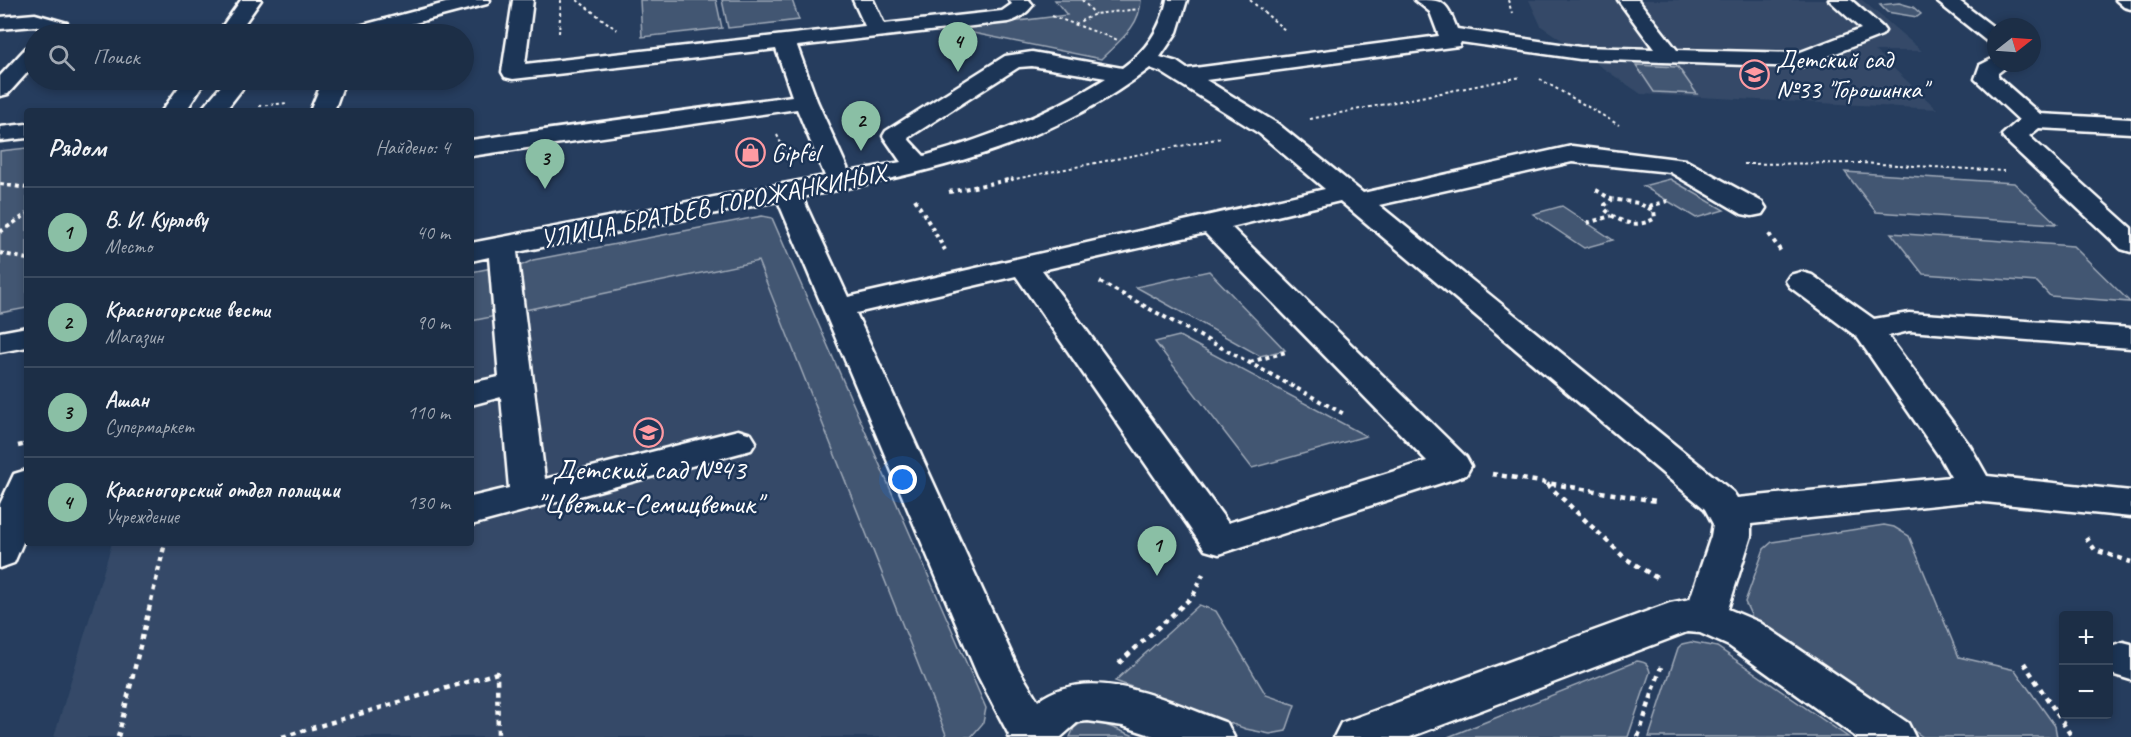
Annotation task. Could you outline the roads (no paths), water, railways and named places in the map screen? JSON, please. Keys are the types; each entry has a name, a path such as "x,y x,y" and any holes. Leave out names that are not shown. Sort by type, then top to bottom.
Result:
{"street":[{"path":"234,24 251,0"},
{"path":"378,24 388,0"},
{"path":"388,24 480,0"},
{"path":"523,0 513,72 1008,16 1021,3"},
{"path":"862,0 877,30"},
{"name":"УЛИЦА БРАТЬЕВ ГОРОЖАНКИНЫХ","path":"474,251 788,177 841,182 930,163 1047,120 1102,92 1146,60 1176,14 1177,0"},
{"path":"1184,76 1451,41 1439,9 1425,0"},
{"path":"1628,0 1669,54"},
{"path":"1449,34 1580,53 1669,54 1800,60 1875,31 1839,0"},
{"path":"1945,0 1987,32"},
{"path":"2126,0 2131,3"},
{"path":"0,23 34,20 49,24"},
{"path":"784,40 805,101 841,182"},
{"path":"930,163 898,144 894,136 1013,61 1032,59 1126,75"},
{"path":"1146,60 1169,67 1269,129 1707,489 1728,513 1732,524 1731,536 1694,615"},
{"path":"0,89 24,64"},
{"path":"1988,72 1986,79 2034,121"},
{"path":"176,108 188,90"},
{"path":"215,108 230,90"},
{"path":"474,148 805,101"},
{"path":"2131,126 2034,121 2014,135 2131,243"},
{"path":"0,134 24,131"},
{"path":"839,308 1211,223 1352,197 1560,154 1676,165 1752,208"},
{"path":"788,177 839,308 1000,676 1032,736 1049,718 1075,703 1107,703 1211,737"},
{"path":"1024,266 1219,540 1453,466 1211,223"},
{"path":"502,246 528,495"},
{"path":"1800,281 1868,330 1957,455 1975,488"},
{"path":"1868,330 1909,322 2131,338"},
{"path":"0,342 24,338"},
{"path":"474,393 516,383"},
{"path":"474,510 738,442"},
{"path":"1728,513 1975,488 2131,504"},
{"path":"0,553 24,491"},
{"path":"1357,737 1694,615 1744,634 1892,737"}],"place":[{"name":"Красногорский отдел полиции","path":"958,72"},
{"name":"Детский сад №33 \"Горошинка\"","path":"1755,74"},
{"name":"Красногорские вести","path":"861,151"},
{"name":"Gipfel","path":"750,152"},
{"name":"Ашан","path":"545,189"},
{"name":"Детский сад №43 \"Цветик-Семицветик\"","path":"649,432"},
{"name":"В. И. Курлову","path":"1157,576"}]}
